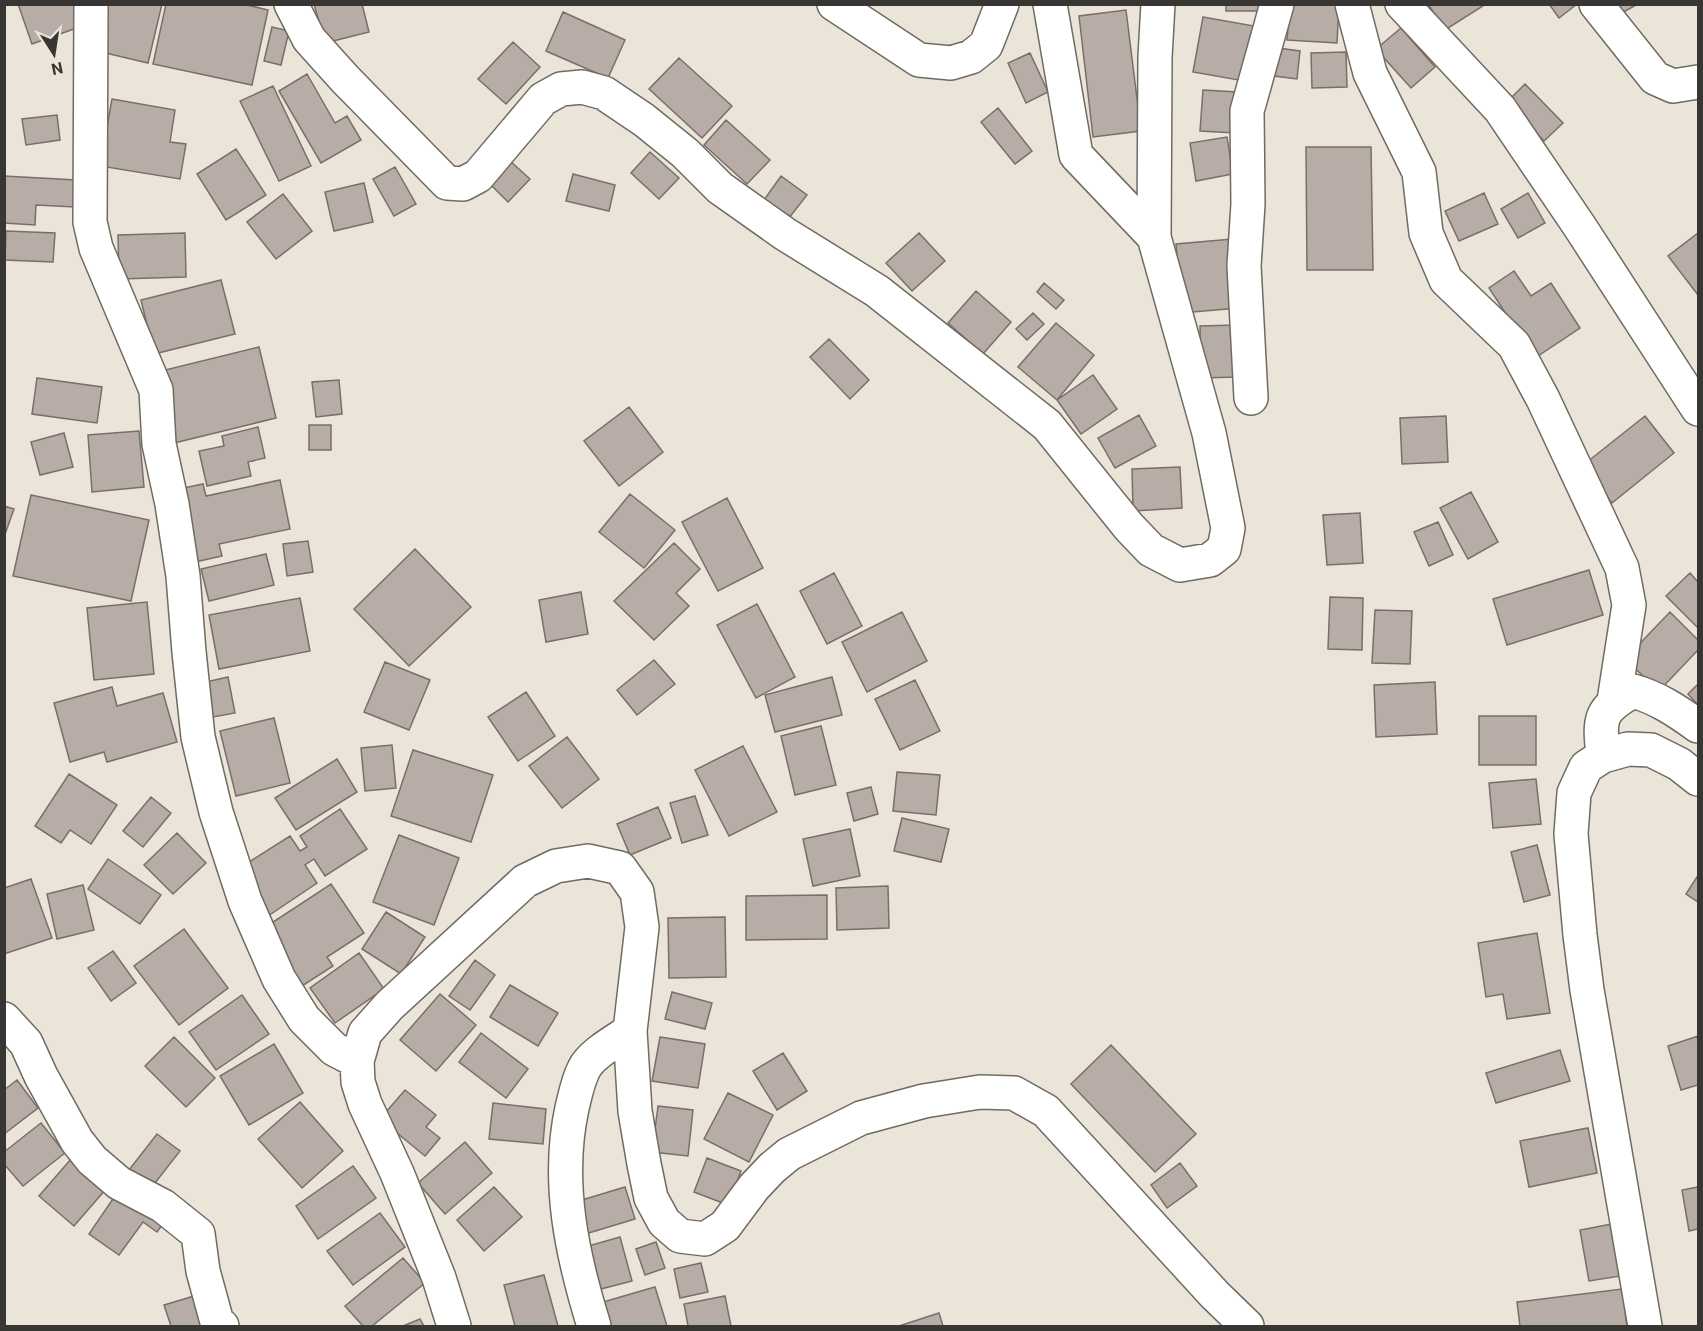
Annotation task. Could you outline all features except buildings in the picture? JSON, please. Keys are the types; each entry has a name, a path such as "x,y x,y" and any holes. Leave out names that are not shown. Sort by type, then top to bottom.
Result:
{"street":[{"path":"91,4 90,222 96,249 156,390 159,444 172,504 183,576 198,737 216,812 244,901 279,979 304,1019 334,1049 357,1060"},
{"path":"291,4 309,39 447,183 463,184 478,176 543,99 561,89 582,87 604,93 644,120 685,153 720,188 785,234 877,291 1047,425 1144,543 1151,550 1180,565 1210,560 1224,549 1228,528 1209,433 1154,237 1155,57 1158,4"},
{"path":"834,4 919,60 951,63 970,57 986,45 1002,4"},
{"path":"1050,4 1076,154 1154,237"},
{"path":"1251,398 1244,266 1248,204 1247,111 1277,4"},
{"path":"1352,4 1370,73 1419,172 1426,233 1446,280 1514,345 1543,399 1622,568 1629,605 1614,701"},
{"path":"1402,4 1500,109 1698,409"},
{"path":"1596,4 1655,78 1673,86 1698,82"},
{"path":"1603,756 1600,729 1604,713 1614,701 1633,691 1652,697 1675,709 1698,726"},
{"path":"1645,1326 1587,990 1571,834 1574,793 1586,767 1603,756 1628,749 1652,750 1679,764 1698,779"},
{"path":"454,1326 440,1278 397,1173 365,1104 358,1082 357,1060 365,1033 389,1006 525,881 556,866 588,861 620,868 637,892 642,927 630,1031 635,1111 651,1198 664,1222 680,1236 705,1239 725,1226 754,1187 780,1161 861,1118 924,1101 980,1092 1014,1093 1046,1111 1215,1295 1247,1326"},
{"path":"4,1019 26,1043 41,1076 78,1141 92,1160 119,1183 163,1206 198,1234 203,1271 218,1322 222,1326"},
{"path":"594,1326 570,1236 565,1176 566,1136 574,1098 585,1067 601,1051 630,1031"}]}
